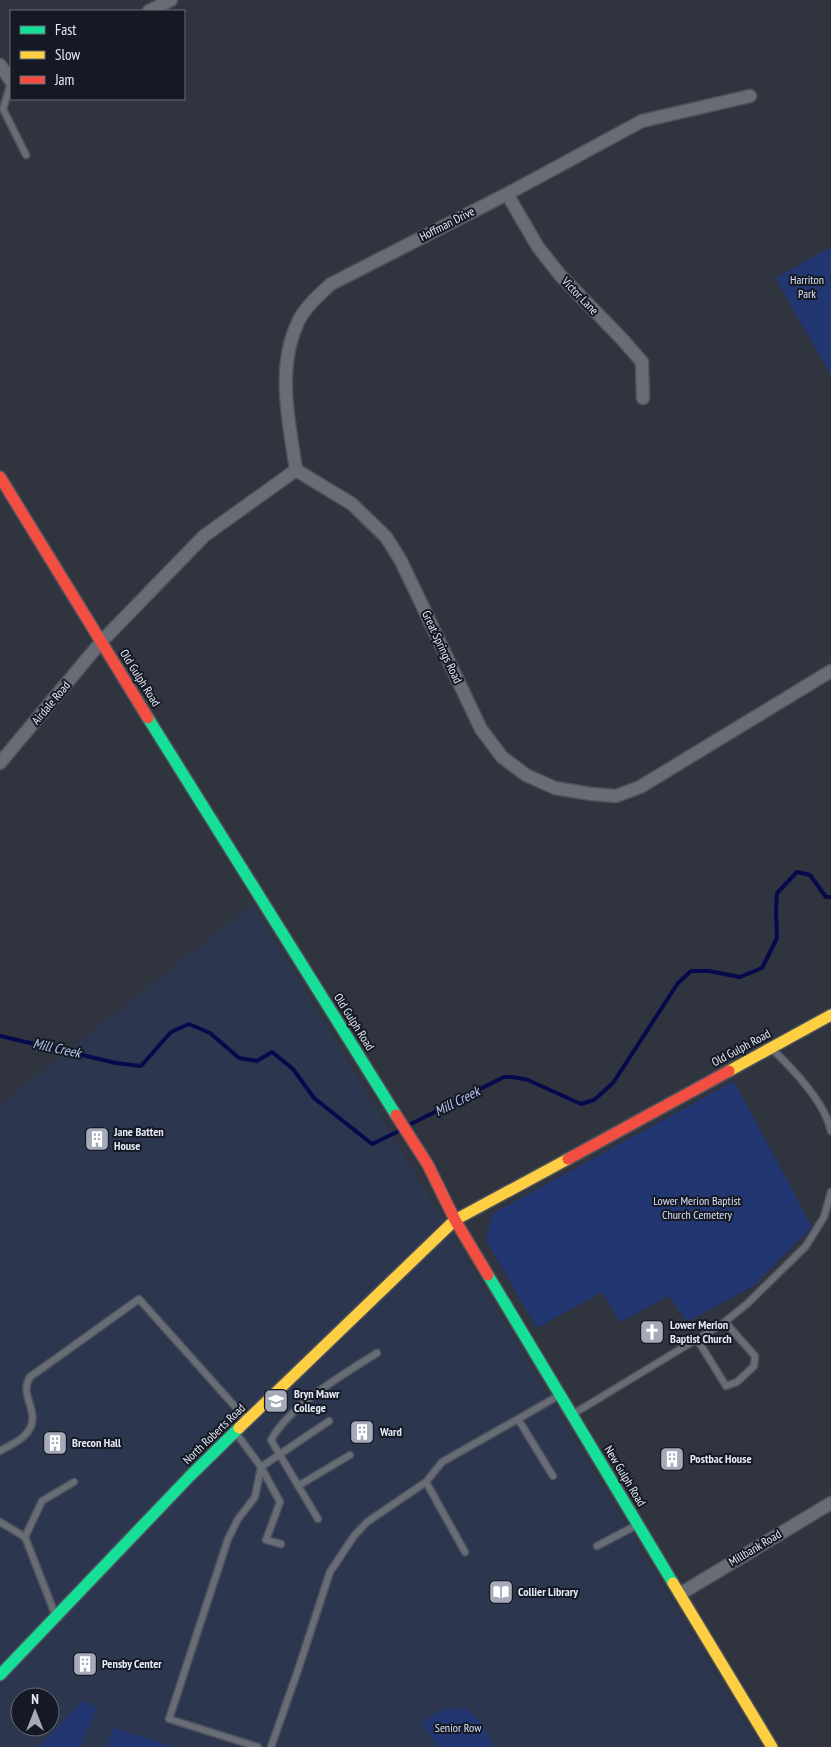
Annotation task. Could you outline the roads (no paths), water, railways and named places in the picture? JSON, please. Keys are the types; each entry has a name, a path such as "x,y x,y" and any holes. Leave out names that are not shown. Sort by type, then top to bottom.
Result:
{"street":[{"path":"151,10 171,0"},
{"path":"0,65 10,80"},
{"name":"Hoffman Drive","path":"296,470 285,399 287,355 298,321 315,299 331,284 506,194 642,121 750,96"},
{"name":"Victor Lane","path":"506,194 538,247 554,268 622,338 642,362 643,398"},
{"path":"101,642 204,536 296,470"},
{"name":"Great Springs Road","path":"296,470 352,504 386,537 401,560 481,729 502,757 526,775 556,788 616,796 640,787 831,671"},
{"name":"Old Gulph Road","path":"0,477 428,1166 455,1220 831,1015"},
{"name":"Airdale Road","path":"0,763 101,642"},
{"name":"New Gulph Road","path":"455,1220 772,1747"},
{"name":"North Roberts Road","path":"0,1675 56,1615 247,1420 455,1220"},
{"name":"Millbank Road","path":"680,1594 831,1503"}],"lane":[{"path":"10,85 3,109 26,155"},
{"path":"771,1048 792,1068 812,1094 829,1122 831,1131"},
{"path":"572,1414 725,1322 748,1303 806,1246 824,1217 831,1192"},
{"path":"0,1451 25,1435 30,1427 33,1416 32,1406 26,1392 30,1377 139,1299 247,1420"},
{"path":"697,1339 726,1386 736,1382 754,1366 755,1356 725,1322"},
{"path":"318,1519 272,1440 276,1431 321,1390 377,1353"},
{"path":"271,1747 330,1572 354,1536 367,1522 426,1482 442,1462 560,1395"},
{"path":"518,1419 553,1476"},
{"path":"258,1747 169,1719 228,1539 238,1519 255,1497 261,1466 329,1421"},
{"path":"235,1432 261,1466 280,1502 266,1540 281,1544"},
{"path":"298,1486 350,1455"},
{"path":"24,1537 42,1501 74,1482"},
{"path":"426,1482 465,1552"},
{"path":"0,1522 24,1537 56,1615"},
{"path":"596,1546 638,1524"}],"waterway":[{"name":"Mill Creek","path":"409,1125 504,1077 528,1080 581,1104 594,1100 613,1083 678,983 691,971 709,971 740,977 762,968 777,938 777,893 797,872 810,875 826,897 831,897"},
{"name":"Mill Creek","path":"0,1036 116,1063 141,1066 171,1032 189,1024 210,1033 239,1058 257,1061 272,1052 293,1069 314,1098 372,1144 401,1130"}],"place":[{"name":"Jane Batten House","path":"97,1139"},
{"name":"Lower Merion Baptist Church","path":"652,1332"},
{"name":"Bryn Mawr College","path":"276,1401"},
{"name":"Ward","path":"362,1432"},
{"name":"Brecon Hall","path":"55,1443"},
{"name":"Postbac House","path":"672,1459"},
{"name":"Collier Library","path":"501,1592"},
{"name":"Pensby Center","path":"85,1664"}],"park label":[{"name":"Harriton Park","path":"807,287"},
{"name":"Lower Merion Baptist Church Cemetery","path":"697,1208"},
{"name":"Senior Row","path":"458,1728"}]}
